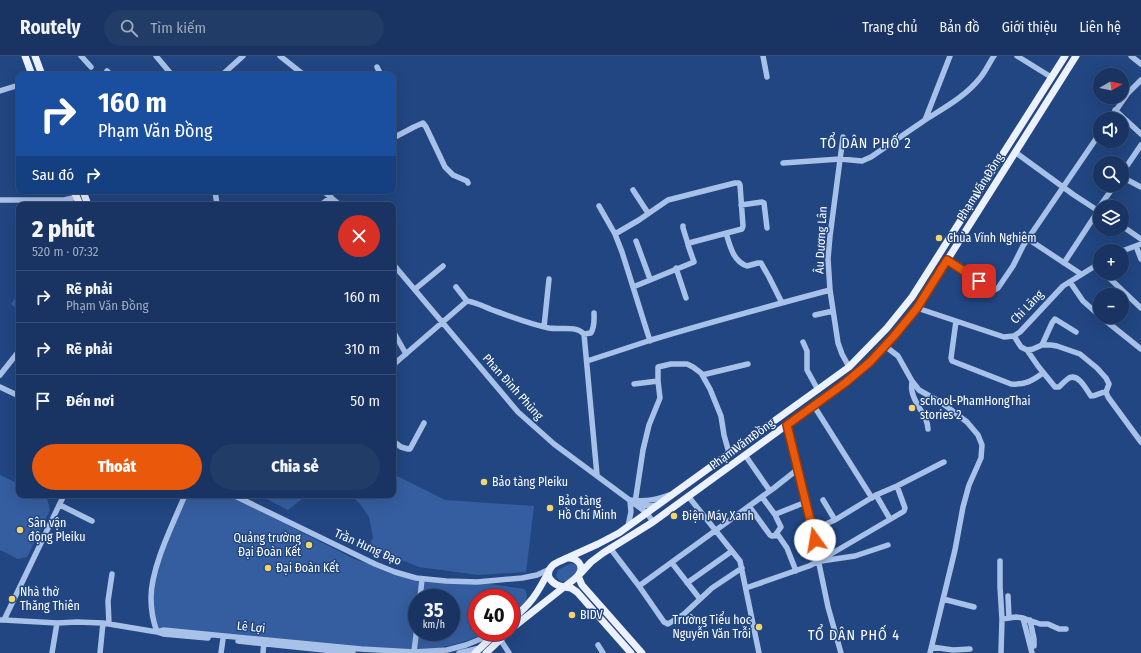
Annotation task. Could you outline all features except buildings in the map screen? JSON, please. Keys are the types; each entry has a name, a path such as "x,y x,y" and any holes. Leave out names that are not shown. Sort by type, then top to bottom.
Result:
{"main road":[{"path":"25,56 31,72"},
{"path":"35,56 41,72"},
{"name":"Phạm Văn Đồng","path":"567,558 619,533 818,390 864,354 888,328 912,296 1065,56"},
{"name":"Phạm Văn Đồng","path":"578,576 591,562 610,548 653,522 814,406 870,362 917,308 1076,56"},
{"path":"986,179 994,185"},
{"path":"76,194 84,194"},
{"path":"781,416 787,425"},
{"path":"520,612 533,599 550,569 556,563 567,558 574,558 579,563 581,569 578,576 520,622"},
{"path":"550,569 549,573 551,581 557,586 571,588 577,592 630,653"},
{"path":"578,576 582,585 642,653"},
{"path":"480,651 492,641"},
{"path":"480,651 492,641"}],"street":[{"path":"81,56 91,67"},
{"path":"156,56 169,72"},
{"path":"225,72 243,56"},
{"path":"280,56 300,72"},
{"path":"763,56 767,77"},
{"path":"925,120 950,56"},
{"path":"783,163 840,159 862,160 871,157 967,91 980,78 994,56"},
{"path":"1016,56 1051,77"},
{"path":"1131,56 1141,64"},
{"path":"377,67 380,72"},
{"path":"1141,80 1128,93 1115,110 1141,134"},
{"path":"0,91 16,86"},
{"path":"396,136 414,126 423,124 426,127 445,168 451,174 467,181 468,183"},
{"name":"Âu Dương Lân","path":"843,137 828,259 830,290 838,343 849,367"},
{"path":"947,260 990,288 994,290 996,289 1009,272 1028,239 1093,144"},
{"path":"1129,163 1141,145"},
{"path":"1015,152 1093,207"},
{"path":"1129,181 1141,187"},
{"path":"615,234 668,200 739,183 743,228 688,244"},
{"path":"633,190 648,213"},
{"path":"0,200 64,200 76,194"},
{"path":"327,194 337,202"},
{"path":"325,202 331,197"},
{"path":"742,205 764,203 767,228"},
{"path":"599,206 615,234 622,252 650,341"},
{"path":"1064,263 1093,220"},
{"path":"633,287 676,268 694,262 683,228 684,226"},
{"path":"1129,231 1141,239"},
{"path":"726,233 731,249 739,262 747,266 761,263 782,303"},
{"path":"1028,239 1081,274"},
{"path":"636,241 650,279"},
{"path":"1138,245 1141,259"},
{"path":"415,289 443,266"},
{"name":"Phan Đình Phùng","path":"396,267 518,412 554,444 647,513 653,522"},
{"path":"676,268 686,298"},
{"name":"Chi Lăng","path":"917,308 1004,336 1014,336 1020,332 1063,286 1081,274 1093,269"},
{"path":"544,327 549,279"},
{"path":"1111,280 1141,308"},
{"path":"1070,282 1083,301 1093,309"},
{"path":"456,287 467,301 544,327 576,329 584,334 597,475"},
{"path":"587,361 650,341 830,290"},
{"path":"396,362 467,301"},
{"path":"815,315 834,311"},
{"path":"584,334 591,333 593,329 594,313"},
{"path":"1042,345 1052,323 1055,320 1076,332"},
{"path":"956,321 951,358 952,361 1011,384 1025,384 1044,373"},
{"path":"1111,324 1141,349"},
{"path":"396,336 406,354"},
{"path":"1014,336 1021,347 1027,350 1033,350 1042,345 1057,346 1083,356 1109,381 1109,386 1106,392 1108,397 1141,442"},
{"path":"803,342 807,351 808,370 818,390"},
{"path":"885,346 898,356 912,381 923,393 942,403 967,422 978,435 982,444 981,458 969,485 963,507 955,550 931,650 959,646 970,648"},
{"path":"1027,350 1056,388 1070,378 1074,377 1082,384 1091,396 1095,396 1101,392 1106,392"},
{"path":"0,375 16,355"},
{"path":"628,526 642,450 649,425 660,398 658,367 671,364 689,365 702,375 710,389 721,416 729,453"},
{"path":"702,375 748,364"},
{"path":"634,384 658,381"},
{"path":"912,381 914,397 928,422 928,429"},
{"path":"0,387 16,395"},
{"path":"814,406 890,519"},
{"path":"396,443 401,447 409,449 424,423"},
{"path":"787,425 806,502 839,653"},
{"path":"745,455 770,491"},
{"path":"812,530 835,520 874,497 944,462"},
{"path":"639,586 762,497 798,469"},
{"path":"746,588 796,571 819,561 904,511 905,508 898,486"},
{"path":"633,502 650,500 673,493"},
{"path":"688,496 740,561 759,653"},
{"path":"749,506 770,535 772,536 776,534 781,527 776,516 762,497"},
{"path":"2,620 63,498"},
{"path":"184,498 166,540 155,574 151,598 152,613 157,632 163,634 264,642 353,653"},
{"name":"Trần Hưng Đạo","path":"240,498 375,564 394,572 422,579 467,582 494,581 537,575 550,569"},
{"path":"823,500 835,520"},
{"path":"633,502 650,506 658,505"},
{"path":"776,516 806,502"},
{"path":"60,505 92,521"},
{"path":"776,534 787,548 796,571"},
{"path":"819,561 855,556 888,545"},
{"path":"610,548 666,624 671,623 678,618 712,588 742,568"},
{"path":"688,583 732,550"},
{"path":"1000,561 1000,587 1006,618"},
{"path":"672,563 700,599"},
{"path":"100,653 106,624 112,574"},
{"path":"421,589 422,579"},
{"path":"1001,653 1008,596"},
{"path":"943,599 974,607"},
{"path":"1006,618 1023,618 1040,624 1048,624 1059,629 1066,629"},
{"path":"1023,618 1032,653"},
{"name":"Lê Lợi","path":"2,620 106,624 157,632 163,630 264,642 414,652 447,650 482,641"},
{"path":"1030,620 1034,646"},
{"path":"52,653 57,623"},
{"path":"220,653 223,639"},
{"path":"414,652 415,641"},
{"path":"500,641 509,653"},
{"path":"263,653 264,642"},
{"path":"598,645 603,653"},
{"path":"459,653 480,651"}],"shaded area":[{"path":"16,297 16,308 11,304"},
{"name":"Sân vận động Pleiku","path":"0,475 16,483 16,498 47,498 50,510 27,557 18,559 0,550"},
{"path":"396,475 445,500 534,506 526,572 478,575 419,567 369,547 373,537 369,517 354,498 396,498"},
{"name":"Đại Đoàn Kết","path":"186,498 235,498 354,559 395,572 422,579 477,582 525,589 527,594 526,602 520,610 520,589 468,589 468,641 414,652 157,632 152,613 155,574"},
{"path":"265,498 303,498 288,510"},
{"path":"571,563 578,567 577,572 566,581 563,582 558,580 556,576 558,570"}],"place":[{"name":"Chùa Vĩnh Nghiêm","path":"939,238"},
{"name":"school-PhamHongThai stories 2","path":"912,408"},
{"name":"Bảo tàng Pleiku","path":"484,482"},
{"name":"Bảo tàng Hồ Chí Minh","path":"550,508"},
{"name":"Điện Máy Xanh","path":"674,516"},
{"name":"Sân vận động Pleiku","path":"20,530"},
{"name":"Quảng trường Đại Đoàn Kết","path":"309,545"},
{"name":"Đại Đoàn Kết","path":"268,568"},
{"name":"Nhà thờ Thăng Thiên","path":"12,599"},
{"name":"BIDV","path":"572,615"},
{"name":"Trường Tiểu học Nguyễn Văn Trỗi","path":"759,627"}],"district":[{"name":"TỔ DÂN PHỐ 2","path":"866,143"},
{"name":"TỔ DÂN PHỐ 4","path":"854,635"}],"route":[{"path":"815,540 787,425 828,396 870,362 917,308 947,260 979,281"}]}
